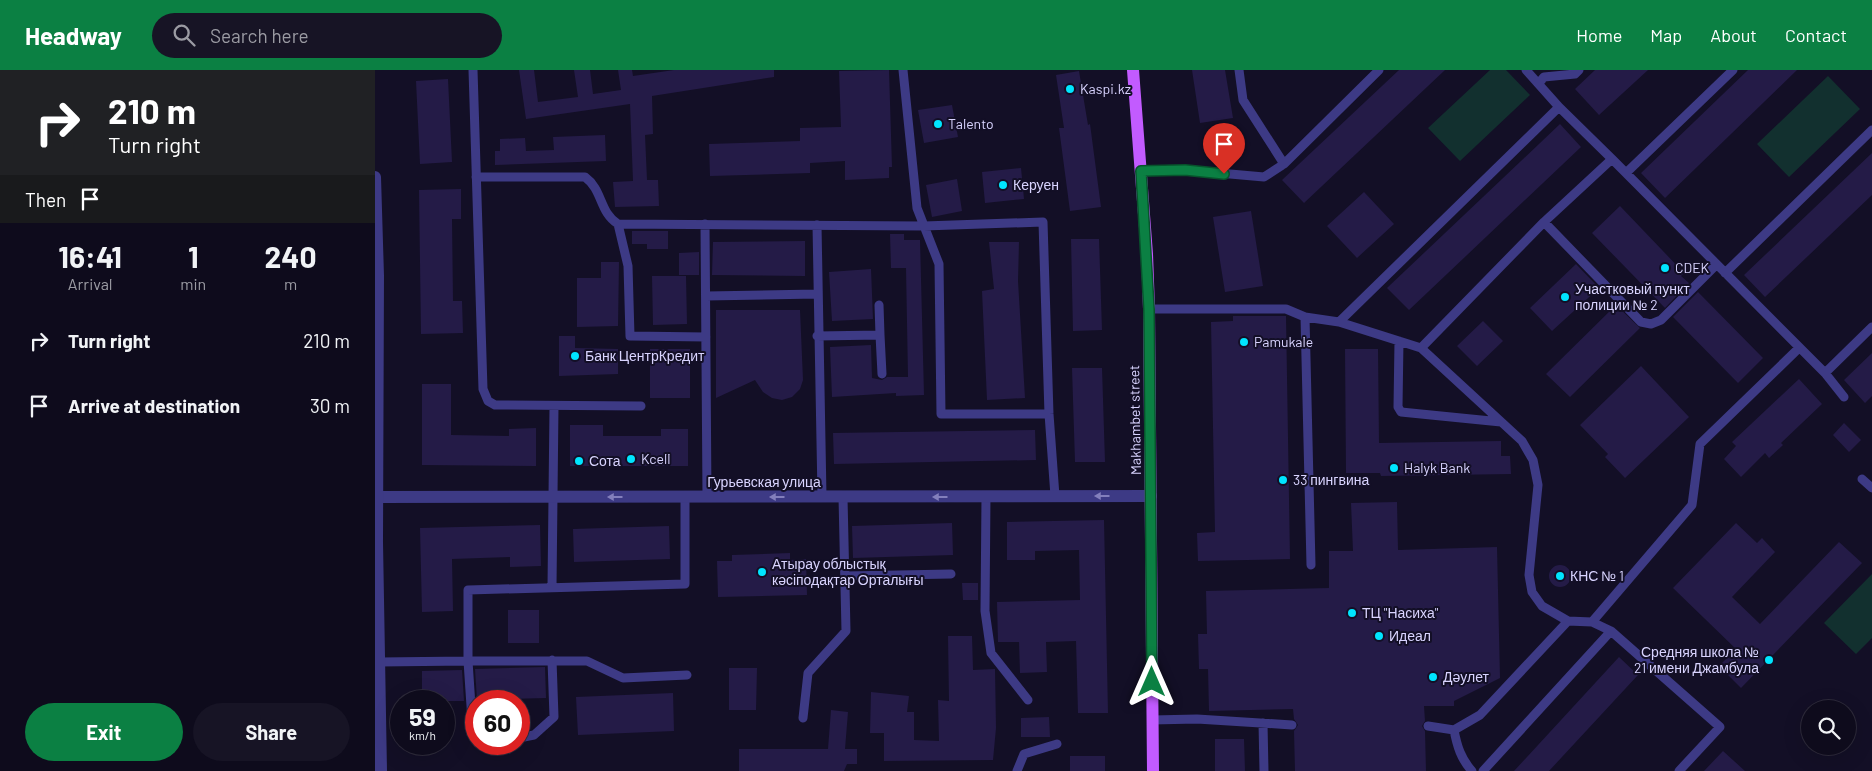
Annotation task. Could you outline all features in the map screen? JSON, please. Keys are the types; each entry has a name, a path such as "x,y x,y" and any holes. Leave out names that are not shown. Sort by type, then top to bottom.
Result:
{"main road":[{"name":"Makhambet street","path":"1133,70 1149,309 1153,771"}],"street":[{"path":"375,177 377,662 381,771"},
{"name":"Гурьевская улица","path":"377,497 1151,496"}],"lane":[{"path":"473,70 483,389 488,401 495,405 641,406"},
{"path":"903,70 917,208 939,264 941,414 1049,414"},
{"path":"1239,70 1243,100 1284,164"},
{"path":"1141,171 1185,170 1263,177 1284,164 1379,70"},
{"path":"1526,70 1543,77 1575,74 1579,70"},
{"path":"1626,173 1733,70"},
{"path":"1543,77 1559,107 1825,373 1844,397"},
{"path":"1339,322 1559,107"},
{"path":"1725,273 1872,130"},
{"path":"1421,348 1544,222 1612,159"},
{"path":"476,177 585,177 594,184 608,217 618,224 924,226 1043,222 1049,414 1055,496"},
{"path":"1544,222 1641,322 1651,324 1661,320 1717,265"},
{"path":"618,224 628,266 629,336 706,337"},
{"path":"705,224 707,497"},
{"path":"817,225 817,336 822,496"},
{"path":"706,296 817,294"},
{"path":"879,304 882,374"},
{"path":"1149,309 1286,309 1305,317 1339,322 1421,348 1522,441 1533,460 1538,485 1529,575 1532,592 1541,606 1568,621 1592,622 1611,631 1720,727 1679,771"},
{"path":"1305,317 1311,565"},
{"path":"1825,373 1872,326"},
{"path":"817,336 880,335"},
{"path":"1399,341 1398,407 1401,412 1501,422"},
{"path":"1592,622 1691,505 1700,444 1799,348"},
{"path":"552,588 554,406"},
{"path":"1862,479 1872,488"},
{"path":"986,496 985,612 991,653 1028,700"},
{"path":"470,690 468,590 685,584 685,497"},
{"path":"803,718 808,672 846,631 843,497"},
{"path":"845,576 951,574"},
{"path":"1428,726 1454,730 1480,715 1568,621"},
{"path":"1483,771 1611,631"},
{"path":"377,662 551,660 587,662 623,678 687,675"},
{"path":"530,736 534,735 554,717 551,660"},
{"path":"1152,720 1197,719 1292,725"},
{"path":"1263,723 1264,771"},
{"path":"1454,730 1457,746 1464,762 1472,771"},
{"path":"1017,771 1023,754 1057,744"}],"green space":[{"path":"1490,70 1506,70 1530,95 1460,161 1428,128"},
{"path":"1828,76 1860,109 1789,177 1757,144"},
{"path":"1872,574 1872,638 1856,654 1824,623"}],"building":[{"path":"519,70 534,70 538,102 578,97 574,70 590,70 593,94 621,90 618,70 632,70 633,76 674,70 774,70 774,77 652,96 653,134 645,135 647,180 658,180 659,206 615,207 613,182 633,181 630,104 526,119"},
{"path":"889,70 892,167 889,167 889,178 845,180 845,161 810,163 810,173 710,176 709,144 800,141 800,128 841,127 839,71"},
{"path":"1192,70 1225,70 1233,118 1200,123"},
{"path":"1399,70 1445,70 1304,203 1282,180"},
{"path":"1595,70 1648,70 1599,115 1575,89"},
{"path":"1748,70 1797,70 1665,198 1641,173"},
{"path":"1079,71 1088,125 1090,124 1101,207 1070,211 1059,128 1064,128 1056,75"},
{"path":"448,79 452,162 420,164 416,81"},
{"name":"Talento","path":"952,105 958,137 924,143 918,110"},
{"path":"1560,124 1581,147 1409,310 1387,288"},
{"path":"605,135 606,161 495,165 495,151 500,151 500,139 525,138 526,151 554,150 553,137"},
{"path":"1872,153 1872,195 1765,297 1744,275"},
{"name":"Керуен","path":"1021,168 1024,199 985,203 982,172"},
{"path":"957,179 962,211 932,217 926,185"},
{"path":"461,189 461,219 452,219 453,301 462,301 463,333 421,334 419,190"},
{"path":"1364,192 1394,224 1357,258 1327,226"},
{"path":"1620,206 1684,273 1681,276 1689,283 1665,308 1592,233"},
{"path":"1251,211 1263,286 1225,292 1213,217"},
{"path":"632,231 668,231 668,249 647,249 647,244 632,244"},
{"path":"890,234 904,234 904,240 920,240 924,395 896,396 896,393 832,397 830,347 871,345 872,378 882,380 887,377 908,377 906,268 891,268"},
{"path":"1071,239 1099,239 1102,330 1073,331"},
{"path":"805,241 805,276 712,275 713,242"},
{"path":"989,242 1019,242 1018,281 1025,398 987,400 982,291 994,289"},
{"path":"699,252 699,275 679,275 679,253"},
{"path":"601,262 619,262 618,326 577,327 577,278 601,278"},
{"name":"Участковый пункт полиции № 2","path":"1576,264 1599,288 1552,331 1530,308"},
{"path":"871,269 873,319 832,321 829,272"},
{"path":"652,276 686,276 687,324 653,325"},
{"path":"1698,292 1763,358 1738,383 1673,317"},
{"path":"1616,305 1640,328 1570,397 1546,374"},
{"path":"716,310 800,310 803,380 800,389 792,397 782,400 772,398 763,392 755,380 716,398"},
{"path":"1233,316 1286,316 1290,559 1198,561 1197,533 1215,532 1211,322 1233,321"},
{"path":"1483,321 1503,341 1477,366 1457,346"},
{"name":"Банк ЦентрКредит","path":"559,336 575,336 575,348 618,349 618,374 559,376"},
{"path":"650,349 690,349 690,398 650,398"},
{"path":"1345,349 1378,349 1379,443 1501,441 1501,456 1510,456 1511,474 1381,476 1380,473 1346,473"},
{"path":"1872,353 1872,396 1865,403 1844,380"},
{"path":"1641,366 1689,417 1625,478 1605,457 1608,454 1580,425"},
{"path":"1072,368 1102,368 1105,462 1075,462"},
{"path":"1799,379 1822,404 1781,443 1783,445 1769,458 1765,453 1741,477 1724,459 1736,446 1732,442"},
{"path":"422,384 451,384 451,435 509,436 509,429 536,428 536,466 422,465"},
{"path":"1844,423 1861,440 1849,452 1833,435"},
{"path":"570,425 603,425 603,436 661,436 661,429 688,429 688,466 570,466"},
{"path":"1035,430 1036,460 834,464 833,433"},
{"name":"ТЦ \"Насиха\"","path":"1397,502 1398,550 1497,547 1500,678 1454,701 1454,706 1424,706 1425,721 1422,726 1425,731 1426,771 1295,771 1294,731 1298,725 1294,719 1293,709 1209,711 1208,669 1199,669 1198,634 1207,634 1206,591 1329,588 1329,551 1353,551 1351,503"},
{"path":"1104,520 1108,713 1078,713 1076,641 1046,642 1047,672 1020,673 1019,642 998,642 997,602 1080,600 1079,550 1035,551 1035,560 1007,560 1007,522"},
{"path":"952,523 953,555 853,558 852,526"},
{"path":"1736,523 1757,543 1762,538 1775,552 1732,597 1760,624 1839,542 1862,563 1741,688 1719,666 1736,649 1673,588"},
{"path":"540,525 541,566 510,567 510,557 452,559 453,611 422,612 420,528"},
{"path":"669,526 670,559 574,562 573,529"},
{"path":"790,553 790,560 806,559 807,595 718,597 717,561 732,561 732,555"},
{"name":"КНС № 1","path":"1560,565 1568,568 1571,576 1568,584 1560,587 1552,584 1549,576 1552,568"},
{"path":"962,583 978,583 978,600 963,600"},
{"path":"508,610 539,610 539,643 508,643"},
{"path":"948,636 972,636 973,670 995,669 996,728 993,760 884,761 884,733 870,733 871,692 909,696 907,712 914,712 914,740 939,741 938,700 949,701"},
{"path":"1619,657 1638,675 1549,771 1514,771"},
{"path":"545,667 546,698 530,698 530,690 476,690 475,669"},
{"path":"729,668 757,668 756,710 729,710"},
{"path":"462,670 464,701 455,701 455,690 422,690 422,671"},
{"path":"673,693 674,731 578,735 576,697"},
{"path":"831,710 848,712 845,749 857,749 857,764 847,764 844,771 739,771 739,749 828,749"},
{"path":"1049,717 1050,737 1021,737 1021,718"},
{"path":"1215,739 1244,739 1245,771 1215,771"},
{"path":"1723,751 1745,771 1704,771"},
{"path":"1070,756 1105,756 1105,771 1070,771"}],"place":[{"name":"Kaspi.kz","path":"1070,89"},
{"name":"Talento","path":"938,124"},
{"name":"Керуен","path":"1003,185"},
{"name":"CDEK","path":"1665,268"},
{"name":"Участковый пункт полиции № 2","path":"1565,297"},
{"name":"Pamukale","path":"1244,342"},
{"name":"Банк ЦентрКредит","path":"575,356"},
{"name":"Kcell","path":"631,459"},
{"name":"Сота","path":"579,461"},
{"name":"Halyk Bank","path":"1394,468"},
{"name":"33 пингвина","path":"1283,480"},
{"name":"Атырау облыстық кәсіподақтар Орталығы","path":"762,572"},
{"name":"КНС № 1","path":"1560,576"},
{"name":"ТЦ \"Насиха\"","path":"1352,613"},
{"name":"Идеал","path":"1379,636"},
{"name":"Средняя школа № 21 имени Джамбула","path":"1769,660"},
{"name":"Дәулет","path":"1433,677"}],"route":[{"path":"1152,682 1149,309 1141,171 1185,170 1224,174"}]}
